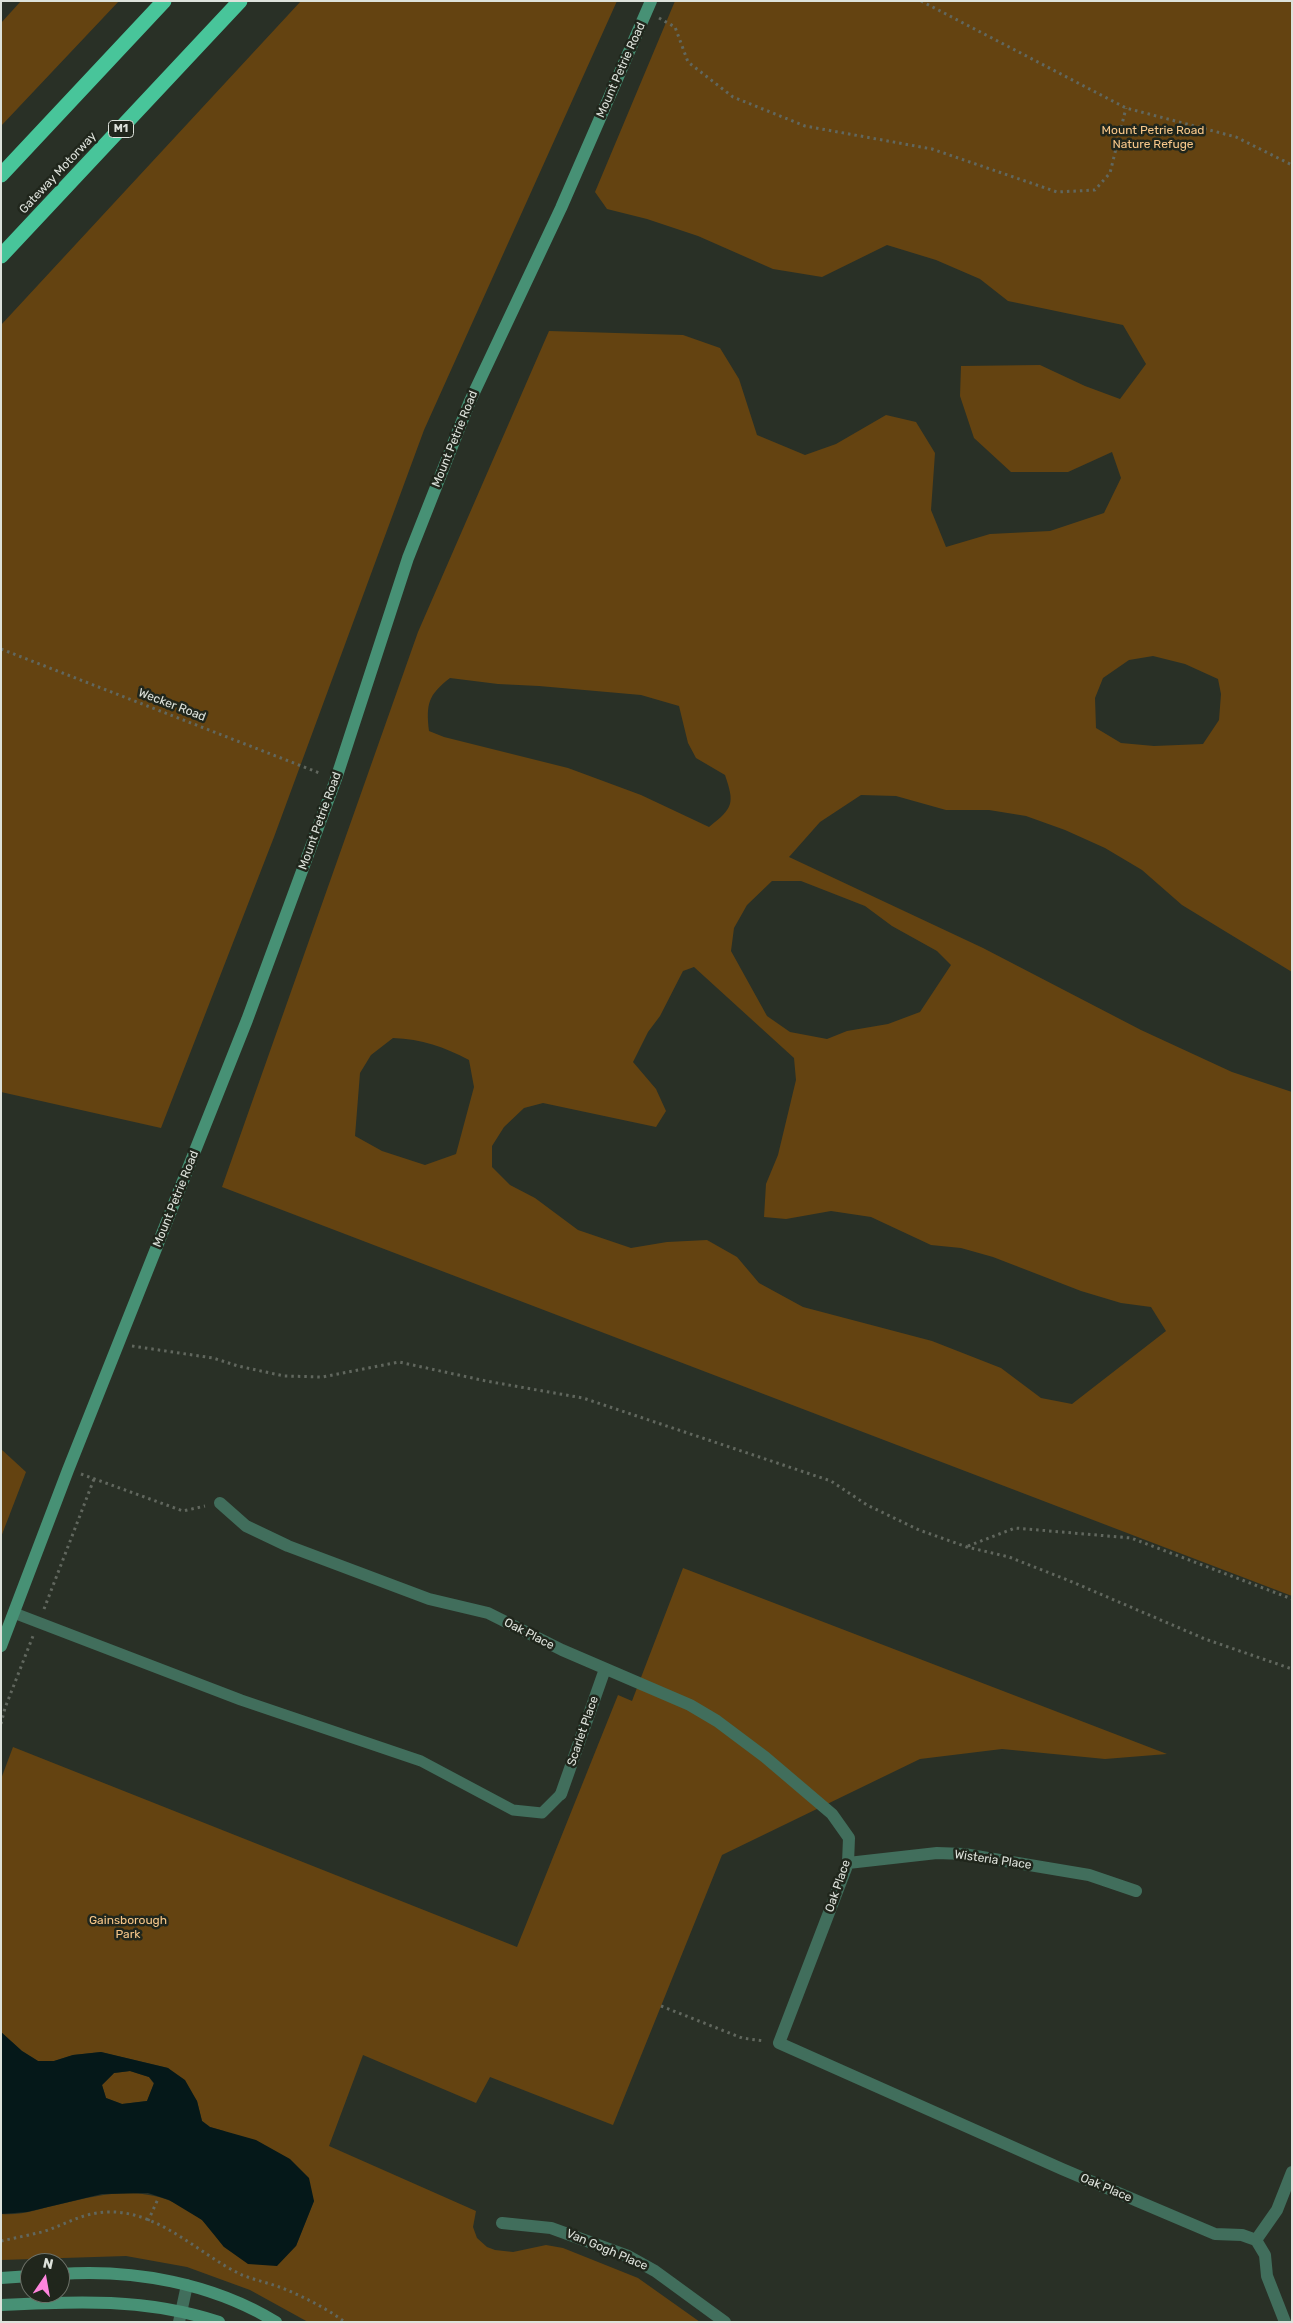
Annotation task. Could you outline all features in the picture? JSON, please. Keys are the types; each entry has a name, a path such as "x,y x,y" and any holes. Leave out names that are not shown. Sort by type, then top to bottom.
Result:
{"highway":[{"path":"1,175 164,1"},
{"name":"Gateway Motorway","path":"1,256 240,1"}],"street":[{"name":"Mount Petrie Road","path":"1,1646 68,1470 247,1020 336,779 408,558 470,401 561,208 649,7"},
{"name":"Oak Place","path":"220,1503 246,1526 288,1546 429,1599 488,1613 562,1650 690,1705 717,1721 765,1757 832,1814 849,1838 848,1863 779,2043 1062,2169 1215,2234 1242,2235 1256,2240"},
{"name":"Scarlet Place","path":"561,1794 604,1669"},
{"name":"Wisteria Place","path":"848,1863 937,1853 964,1854 1089,1875 1136,1891"},
{"path":"1286,2322 1267,2276 1265,2255 1256,2240 1277,2210 1292,2172"},
{"name":"Van Gogh Place","path":"502,2223 551,2228 628,2256 655,2271 725,2322"},
{"path":"70,2274 126,2274 188,2285 233,2299 276,2322"},
{"path":"1,2278 20,2277"},
{"path":"180,2317 188,2285"},
{"path":"1,2305 107,2301 180,2317 219,2322"}],"lane":[{"path":"14,1614 241,1700 421,1761 513,1810 542,1813 561,1794"}],"path":[{"path":"921,1 1126,108 1236,137 1292,165"},
{"path":"649,7 675,27 688,62 733,97 805,126 932,149 1057,192 1095,190 1110,173 1126,108"},
{"name":"Wecker Road","path":"1,649 248,743 336,779"},
{"path":"118,1343 213,1358 238,1366 284,1376 322,1377 398,1362 486,1381 584,1398 831,1481 867,1505 919,1530 1008,1557 1070,1581 1205,1639 1292,1669"},
{"path":"68,1470 183,1511 220,1503"},
{"path":"1,1724 5,1708 94,1479"},
{"path":"967,1546 1015,1528 1131,1538 1292,1599"},
{"path":"661,2006 742,2038 779,2043"},
{"path":"148,2221 158,2199"},
{"path":"1,2241 43,2231 79,2216 108,2212 136,2216 183,2238 211,2258 244,2275 291,2292 327,2309 345,2322"}],"green space":[{"path":"21,1 119,1 1,126 1,23"},
{"path":"301,1 617,1 424,430 274,837 161,1128 1,1092 1,325"},
{"name":"Mount Petrie Road Nature Refuge","path":"675,1 1292,1 1292,972 1182,905 1142,870 1105,848 1065,830 1026,816 989,810 946,810 896,796 861,795 820,822 789,857 983,948 1141,1030 1232,1072 1292,1092 1292,1596 222,1187 418,632 549,331 683,335 720,348 739,379 757,435 805,455 836,444 886,415 916,422 935,453 931,510 946,547 990,534 1050,531 1104,513 1121,478 1112,452 1068,472 1011,472 974,438 960,396 961,366 1040,365 1085,386 1120,399 1146,364 1123,325 1008,301 980,279 936,260 887,245 822,277 773,269 698,236 647,219 607,209 595,192","holes":["1153,656 1185,664 1218,679 1221,694 1219,720 1203,744 1154,746 1121,743 1096,728 1095,698 1103,678 1129,660","450,678 498,684 641,695 679,706 688,743 696,758 725,775 730,793 730,805 723,815 709,827 641,795 568,768 444,737 429,731 428,714 430,701","772,881 801,881 865,906 892,926 937,951 951,965 920,1012 888,1024 847,1031 827,1039 790,1032 767,1016 731,951 734,928 747,905","694,967 794,1058 796,1080 778,1155 766,1184 764,1217 786,1219 831,1211 871,1217 931,1245 961,1248 993,1257 1081,1291 1121,1303 1151,1307 1166,1331 1072,1404 1041,1398 1001,1368 932,1341 803,1307 759,1283 737,1257 707,1240 667,1242 631,1248 578,1230 535,1198 510,1185 492,1167 492,1146 504,1127 524,1108 543,1103 656,1127 666,1111 656,1089 633,1062 648,1032 660,1016 683,971","393,1038 414,1040 432,1045 451,1051 469,1060 474,1087 456,1154 425,1165 382,1151 355,1136 360,1073 371,1055"]},
{"path":"1,1449 26,1472 1,1537"},
{"name":"Gainsborough Park","path":"683,1568 1167,1754 1105,1759 1002,1749 920,1759 722,1855 613,2125 490,2077 476,2103 363,2055 329,2146 476,2211 473,2227 477,2238 487,2247 513,2252 546,2245 563,2248 638,2278 700,2322 308,2322 250,2290 187,2267 126,2256 70,2258 70,2253 20,2253 20,2259 1,2260 1,2214 24,2213 80,2199 134,2193 152,2195 169,2200 186,2208 202,2220 224,2247 296,2246 314,2201 224,2131 210,2127 202,2121 197,2101 168,2068 101,2052 73,2055 54,2061 38,2061 22,2051 1,2032 1,1779 13,1747 517,1947 618,1695 632,1701"},
{"path":"130,2071 149,2077 154,2084 147,2101 122,2104 106,2098 102,2085 114,2073"}],"shaded area":[{"path":"1,2032 22,2051 38,2061 54,2061 73,2055 101,2052 168,2068 185,2080 197,2101 202,2121 210,2127 256,2140 290,2159 309,2178 314,2201 296,2246 277,2266 248,2264 224,2247 202,2220 169,2200 148,2193 102,2194 27,2212 1,2214","holes":["130,2071 149,2077 154,2083 147,2101 122,2104 106,2098 102,2085 114,2073"]}]}
